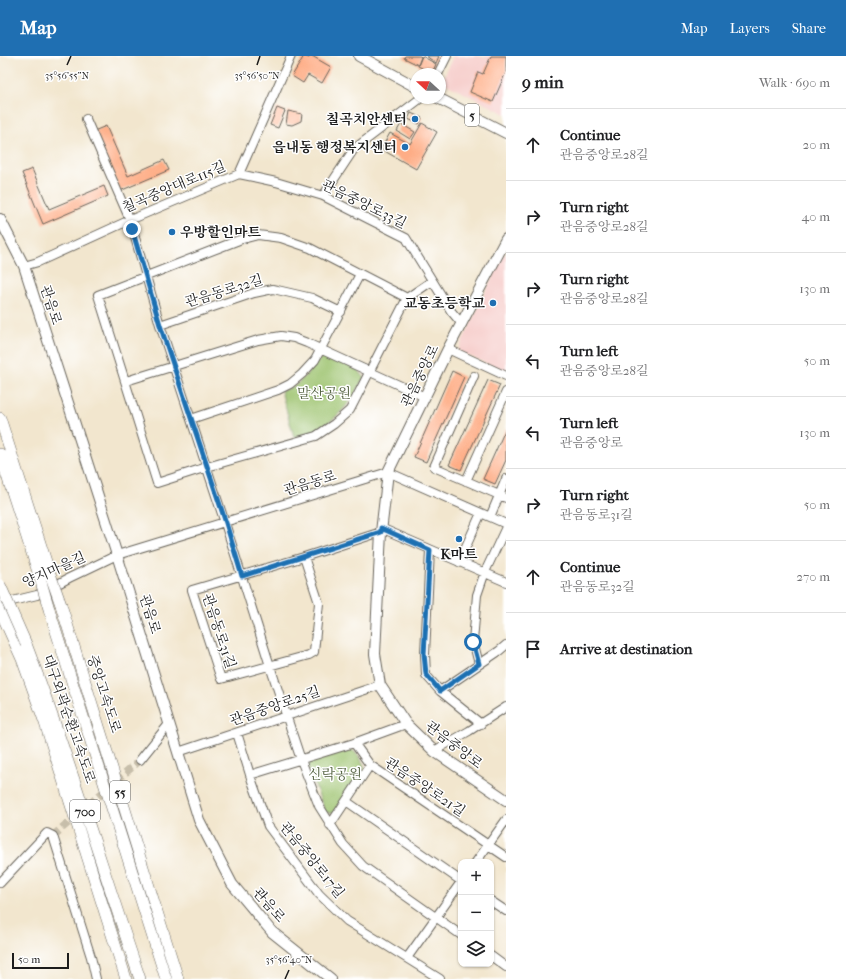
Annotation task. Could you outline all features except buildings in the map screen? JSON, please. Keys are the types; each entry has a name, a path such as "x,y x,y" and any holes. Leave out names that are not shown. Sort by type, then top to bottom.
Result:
{"highway":[{"name":"중앙고속도로","path":"0,418 44,573 49,609 166,979"},
{"name":"중앙고속도로","path":"0,454 44,573 60,605 178,979"},
{"name":"대구외곽순환고속도로","path":"0,585 77,786 140,979"},
{"name":"대구외곽순환고속도로","path":"0,610 22,645 105,917 126,979"}],"main road":[{"path":"359,56 410,83"},
{"name":"5","path":"446,102 506,133"},
{"name":"관음로","path":"0,220 24,266 117,555 199,820 232,884 272,932 331,979"},
{"name":"관음중앙로","path":"506,239 448,349 388,472 381,530 375,654 380,685 406,724 434,751 506,800"}],"street":[{"name":"칠곡중앙대로115길","path":"24,266 38,262 130,220 239,174 291,56"},
{"path":"441,68 447,56"},
{"path":"323,196 354,149 413,104"},
{"path":"86,119 130,220 160,325 226,523 301,760 319,806 343,844 363,866 458,933"},
{"name":"관음중앙로33길","path":"239,174 276,182 323,196 406,238 451,311 462,324"},
{"path":"407,298 310,248 281,238 258,235 241,239 98,295 157,484 207,467 316,436 334,424 350,410 407,298 432,281"},
{"path":"191,419 278,390 302,374 315,360 360,274"},
{"name":"관음동로32길","path":"160,325 273,289 312,298 341,312"},
{"path":"126,381 258,340 276,337 294,338 425,397"},
{"path":"448,349 506,376"},
{"path":"474,376 434,467 503,496"},
{"path":"466,481 506,392"},
{"path":"388,472 506,524"},
{"name":"관음동로","path":"117,555 226,523 388,472"},
{"path":"490,517 503,496 506,479"},
{"path":"459,562 481,513"},
{"path":"479,664 473,642 477,595 485,572 506,527"},
{"path":"242,576 304,557 381,530 506,582"},
{"path":"430,550 424,654 426,674 440,691 481,724"},
{"name":"양지마을길","path":"0,604 37,594 117,555"},
{"name":"관음동로31길","path":"242,576 192,590 221,679 309,655 314,652 319,603 304,557"},
{"path":"440,691 506,645"},
{"name":"관음중앙로25길","path":"178,752 380,685"},
{"path":"434,751 481,724 506,707"},
{"path":"140,760 169,724"},
{"name":"관음중앙로","path":"301,760 406,724"},
{"name":"관음중앙로17길","path":"237,733 268,826 319,894 346,921 440,979"},
{"name":"관음중앙로21길","path":"354,743 370,766 488,845"},
{"path":"250,775 301,760"},
{"path":"330,825 370,766"},
{"path":"346,801 458,879"},
{"path":"478,859 506,820"},
{"path":"0,883 47,833 53,836 91,957 96,979"},
{"path":"488,845 506,857"},
{"path":"407,958 458,885"},
{"path":"494,903 506,911"},
{"path":"494,958 506,967"}],"shaded area":[{"path":"453,56 478,56 485,58 486,56 506,56 506,114 446,84 446,73"},
{"name":"교동초등학교","path":"503,254 506,255 506,372 458,351"}],"green space":[{"name":"말산공원","path":"327,354 359,371 364,377 346,407 334,419 315,430 294,437 281,391 290,388 302,380 319,360"},
{"name":"신락공원","path":"347,747 358,756 365,769 334,813 325,812 308,767 311,760"}],"tunnel":[{"path":"53,836 140,760"}],"place":[{"name":"칠곡치안센터","path":"415,119"},
{"name":"읍내동 행정복지센터","path":"405,147"},
{"name":"우방할인마트","path":"172,232"},
{"name":"교동초등학교","path":"493,303"},
{"name":"K마트","path":"459,539"}],"route":[{"path":"132,229 160,325 226,523 242,576 381,532 381,528 430,550 424,654 426,674 440,691 479,664 473,642"}]}
